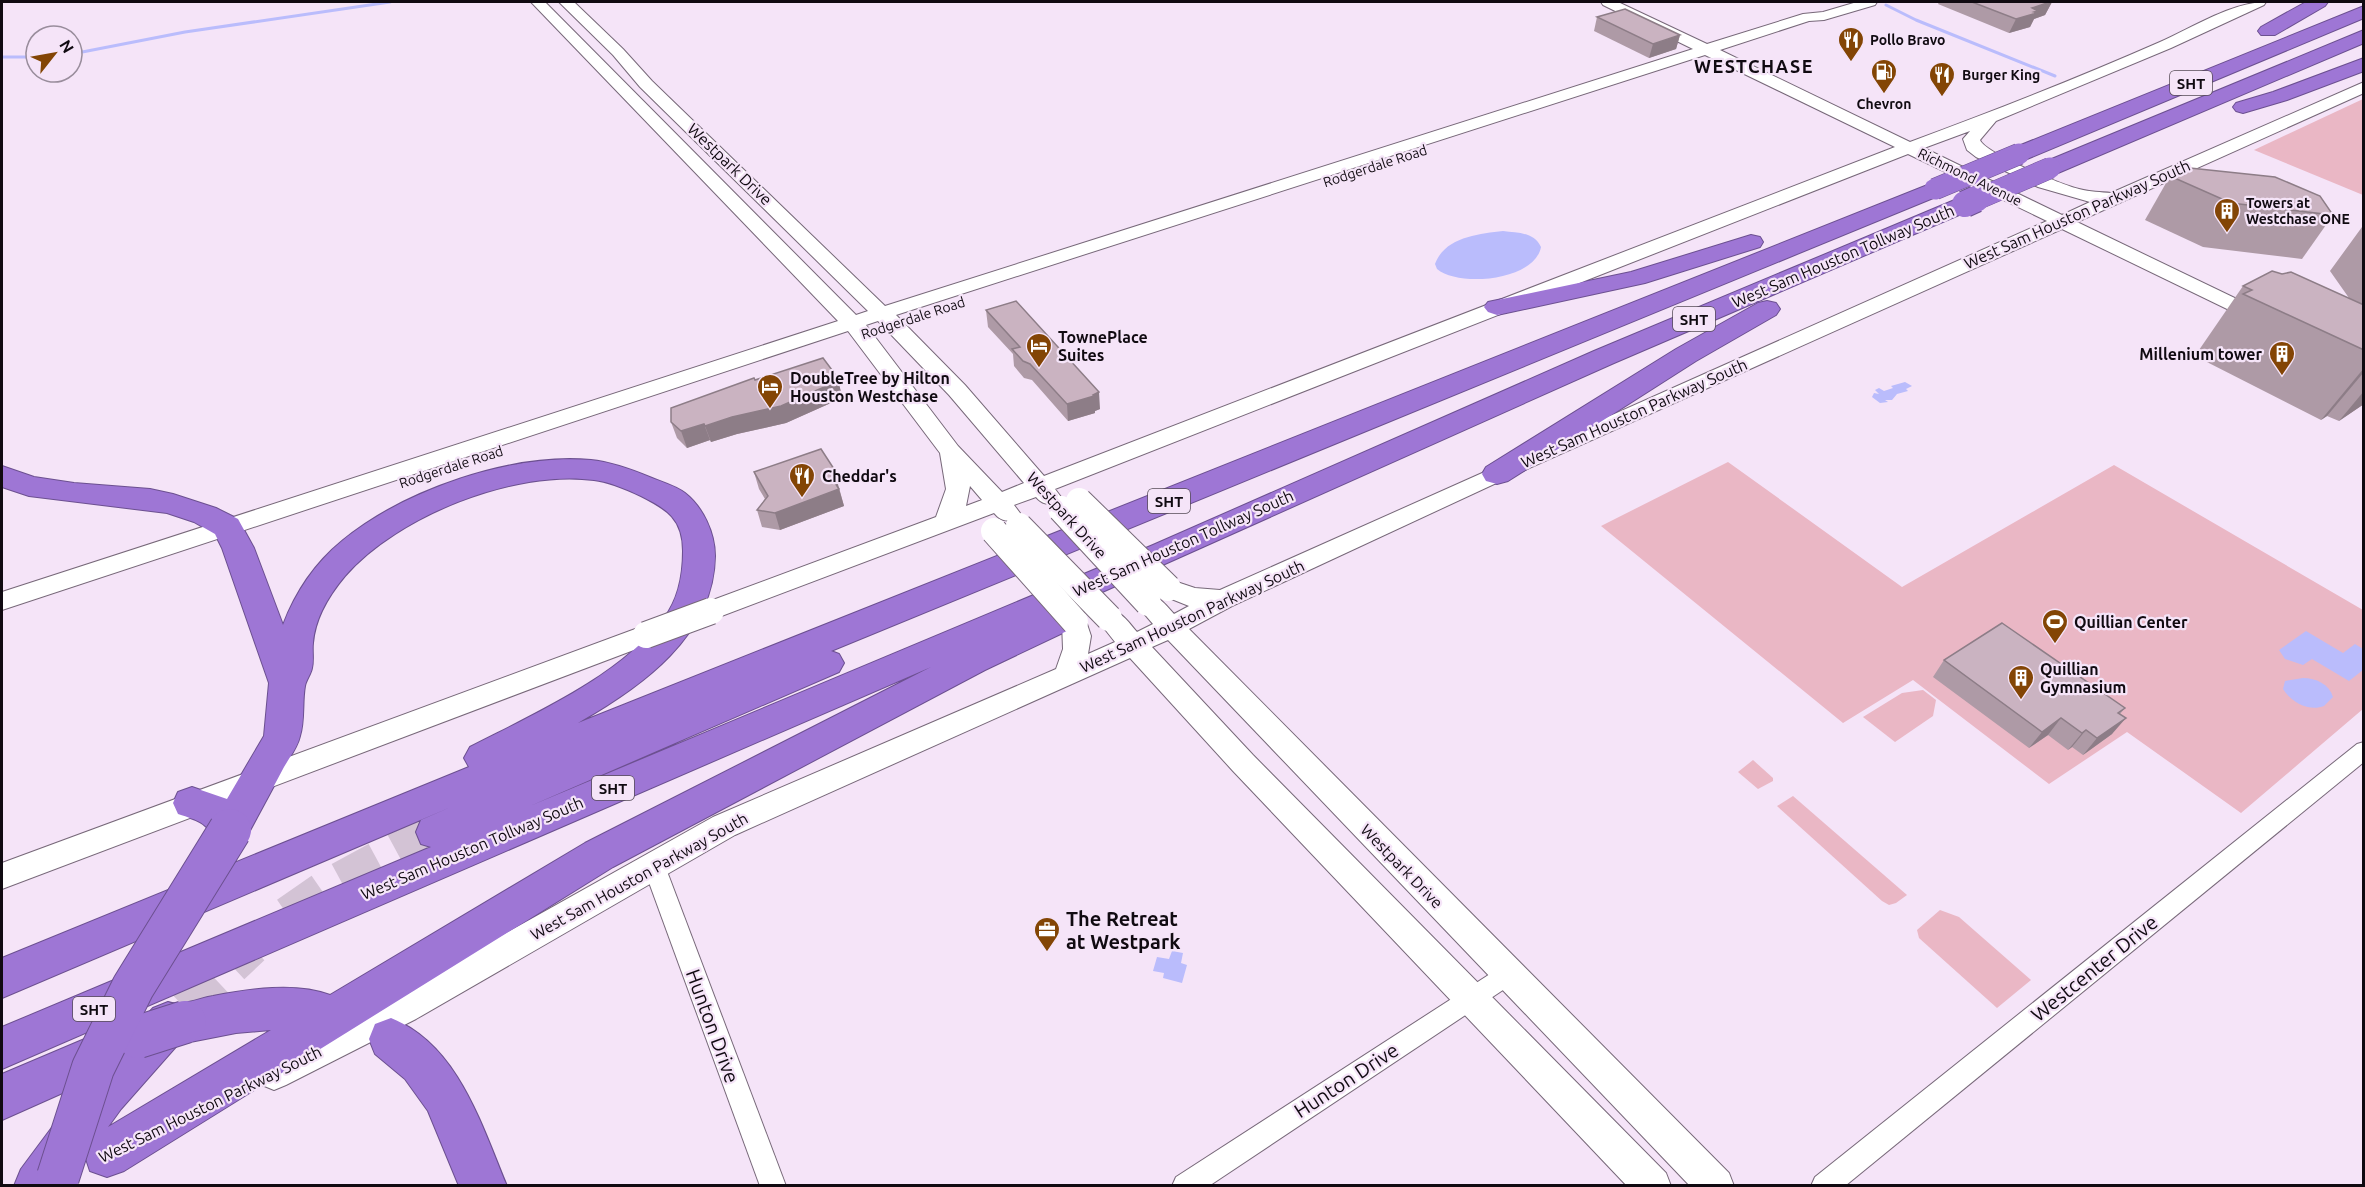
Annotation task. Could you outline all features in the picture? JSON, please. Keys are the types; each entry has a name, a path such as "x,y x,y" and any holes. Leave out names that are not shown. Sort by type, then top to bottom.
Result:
{"highway":[{"path":"2226,68 2230,53 2319,2"},
{"name":"West Sam Houston Tollway South","path":"2,978 340,835 1577,335 2364,11"},
{"name":"West Sam Houston Tollway South","path":"2,1048 1162,572 1604,357 2364,36"},
{"path":"2153,124 2187,123 2280,96 2364,64"},
{"path":"1497,307 1636,279 1850,209 1933,188"},
{"path":"1497,474 1733,327 1905,244 1910,228"},
{"path":"435,832 524,791 1551,357 1577,335"},
{"path":"287,683 296,670 296,641 303,619 326,579 352,549 377,531 424,506 490,480 542,470 590,470 625,477 673,499 689,517 700,540 699,568 692,597 672,632 631,672 571,710 340,835"},
{"path":"2,476 29,486 74,493 150,499 173,504 205,515 230,533 287,683 282,737 262,777 133,987 93,1068 65,1175"},
{"path":"65,1175 590,860 963,666 1162,572"},
{"path":"192,803 234,820"},
{"path":"2,1097 138,1037 184,1014 221,1014 275,1008 319,1011"},
{"path":"65,1175 105,1093 184,1014"},
{"path":"391,1039 421,1064 444,1095 483,1185"}],"main road":[{"name":"Westpark Drive","path":"538,2 858,328 950,451 1019,526 1109,618 1243,763 1653,1185"},
{"name":"Westpark Drive","path":"566,2 618,52 646,84 888,319 957,390 1039,485 1070,505 1148,603 1507,974 1716,1185"},
{"name":"Richmond Avenue","path":"1621,2 1719,49 1908,147 2149,263 2232,293"},
{"path":"2,876 945,523 1877,159 1990,118 2166,45 2259,2"},
{"name":"Rodgerdale Road","path":"2,601 230,533 1864,3"},
{"name":"Richmond Avenue","path":"1719,49 1928,140 2082,213 2232,293"},
{"name":"West Sam Houston Parkway South","path":"65,1175 404,1008 724,826 1067,676 1223,600 1497,474 2364,87"},
{"path":"1990,118 1971,139 1973,146 1982,153 2066,192 2090,199 2114,197"},
{"path":"1877,159 1902,161 2015,213 2022,221 2025,237"},
{"path":"2149,263 2190,276 2221,291 2260,297 2279,317 2257,308 2232,293"},
{"path":"945,523 957,501 959,491 950,451"},
{"path":"1100,462 1079,485 1070,505 1162,572 1184,596 1202,600 1223,600"},
{"path":"945,523 976,523 1000,535 1075,622 1078,633 1077,650 1067,676"},
{"name":"Rodgerdale Road","path":"2,617 230,533"}],"street":[{"name":"Westcenter Drive","path":"1824,1185 2364,750"},
{"name":"Hunton Drive","path":"654,866 773,1185"},
{"name":"Hunton Drive","path":"1185,1185 1507,974"}],"shaded area":[{"path":"2363,99 2363,195 2254,150"},
{"name":"Quillian Center","path":"1728,462 1902,587 2114,465 2363,610 2363,709 2241,813 2127,732 2049,784 1913,680 1843,723 1601,526"},
{"path":"1923,690 1936,700 1933,716 1895,742 1863,717 1902,693"},
{"path":"1753,760 1773,778 1773,781 1758,789 1738,772"},
{"path":"1793,796 1907,895 1889,905 1882,901 1777,806"},
{"path":"1940,910 1959,917 2031,980 1997,1008 1919,938 1917,930"}],"water":[{"path":"1503,231 1525,234 1534,238 1541,247 1536,258 1525,267 1512,273 1478,279 1448,275 1437,269 1435,264 1440,255 1454,242 1463,238"},
{"path":"1905,382 1912,386 1906,389 1908,391 1897,394 1892,400 1885,400 1888,402 1880,403 1872,397 1874,393 1879,394 1875,390 1879,388 1884,391 1893,388 1891,386"},
{"path":"2306,631 2343,653 2355,644 2363,649 2363,670 2349,681 2312,659 2303,665 2285,659 2279,650"},
{"path":"2303,678 2321,683 2333,697 2324,706 2318,708 2307,707 2296,702 2283,689 2285,681"},
{"path":"1172,951 1183,953 1181,963 1187,965 1182,983 1163,978 1164,973 1153,971 1157,957 1169,959"}],"building":[{"path":"1972,2 2050,2 2032,8 2038,11 2034,12 2037,13 2016,19"},
{"path":"1625,9 1680,35 1653,44 1597,17"},
{"path":"2190,168 2275,177 2320,196 2333,215 2231,203 2170,176"},
{"path":"2272,271 2282,274 2291,272 2364,305 2364,350 2243,294 2252,290 2243,286"},
{"path":"1016,301 1099,392 1094,396 1067,404 1030,364 1023,361 1012,349 1020,347 986,310"},
{"path":"823,358 838,381 781,406 681,431 671,422 671,408 754,378 755,380"},
{"path":"821,449 834,469 833,480 839,489 775,513 757,510 768,496 754,472"},
{"name":"Quillian Gymnasium","path":"2002,623 2125,708 2118,713 2126,718 2097,738 2086,730 2082,733 2061,718 2042,732 1944,660"}],"waterway":[{"path":"84,52 185,32 390,2"},
{"path":"1886,5 1916,20 2055,76"},
{"path":"2,57 24,57"}],"tunnel":[{"path":"289,917 328,890 435,832"},
{"path":"184,1007 250,945"}],"place":[{"name":"Pollo Bravo","path":"1851,63"},
{"name":"Chevron","path":"1884,95"},
{"name":"Burger King","path":"1942,98"},
{"name":"Towers at Westchase ONE","path":"2227,234"},
{"name":"TownePlace Suites","path":"1039,369"},
{"name":"Millenium tower","path":"2282,377"},
{"name":"DoubleTree by Hilton Houston Westchase","path":"770,410"},
{"name":"Cheddar's","path":"802,499"},
{"name":"Quillian Center","path":"2055,645"},
{"name":"Quillian Gymnasium","path":"2021,701"},
{"name":"The Retreat at Westpark","path":"1047,953"}],"district":[{"name":"WESTCHASE","path":"1754,66"}]}
